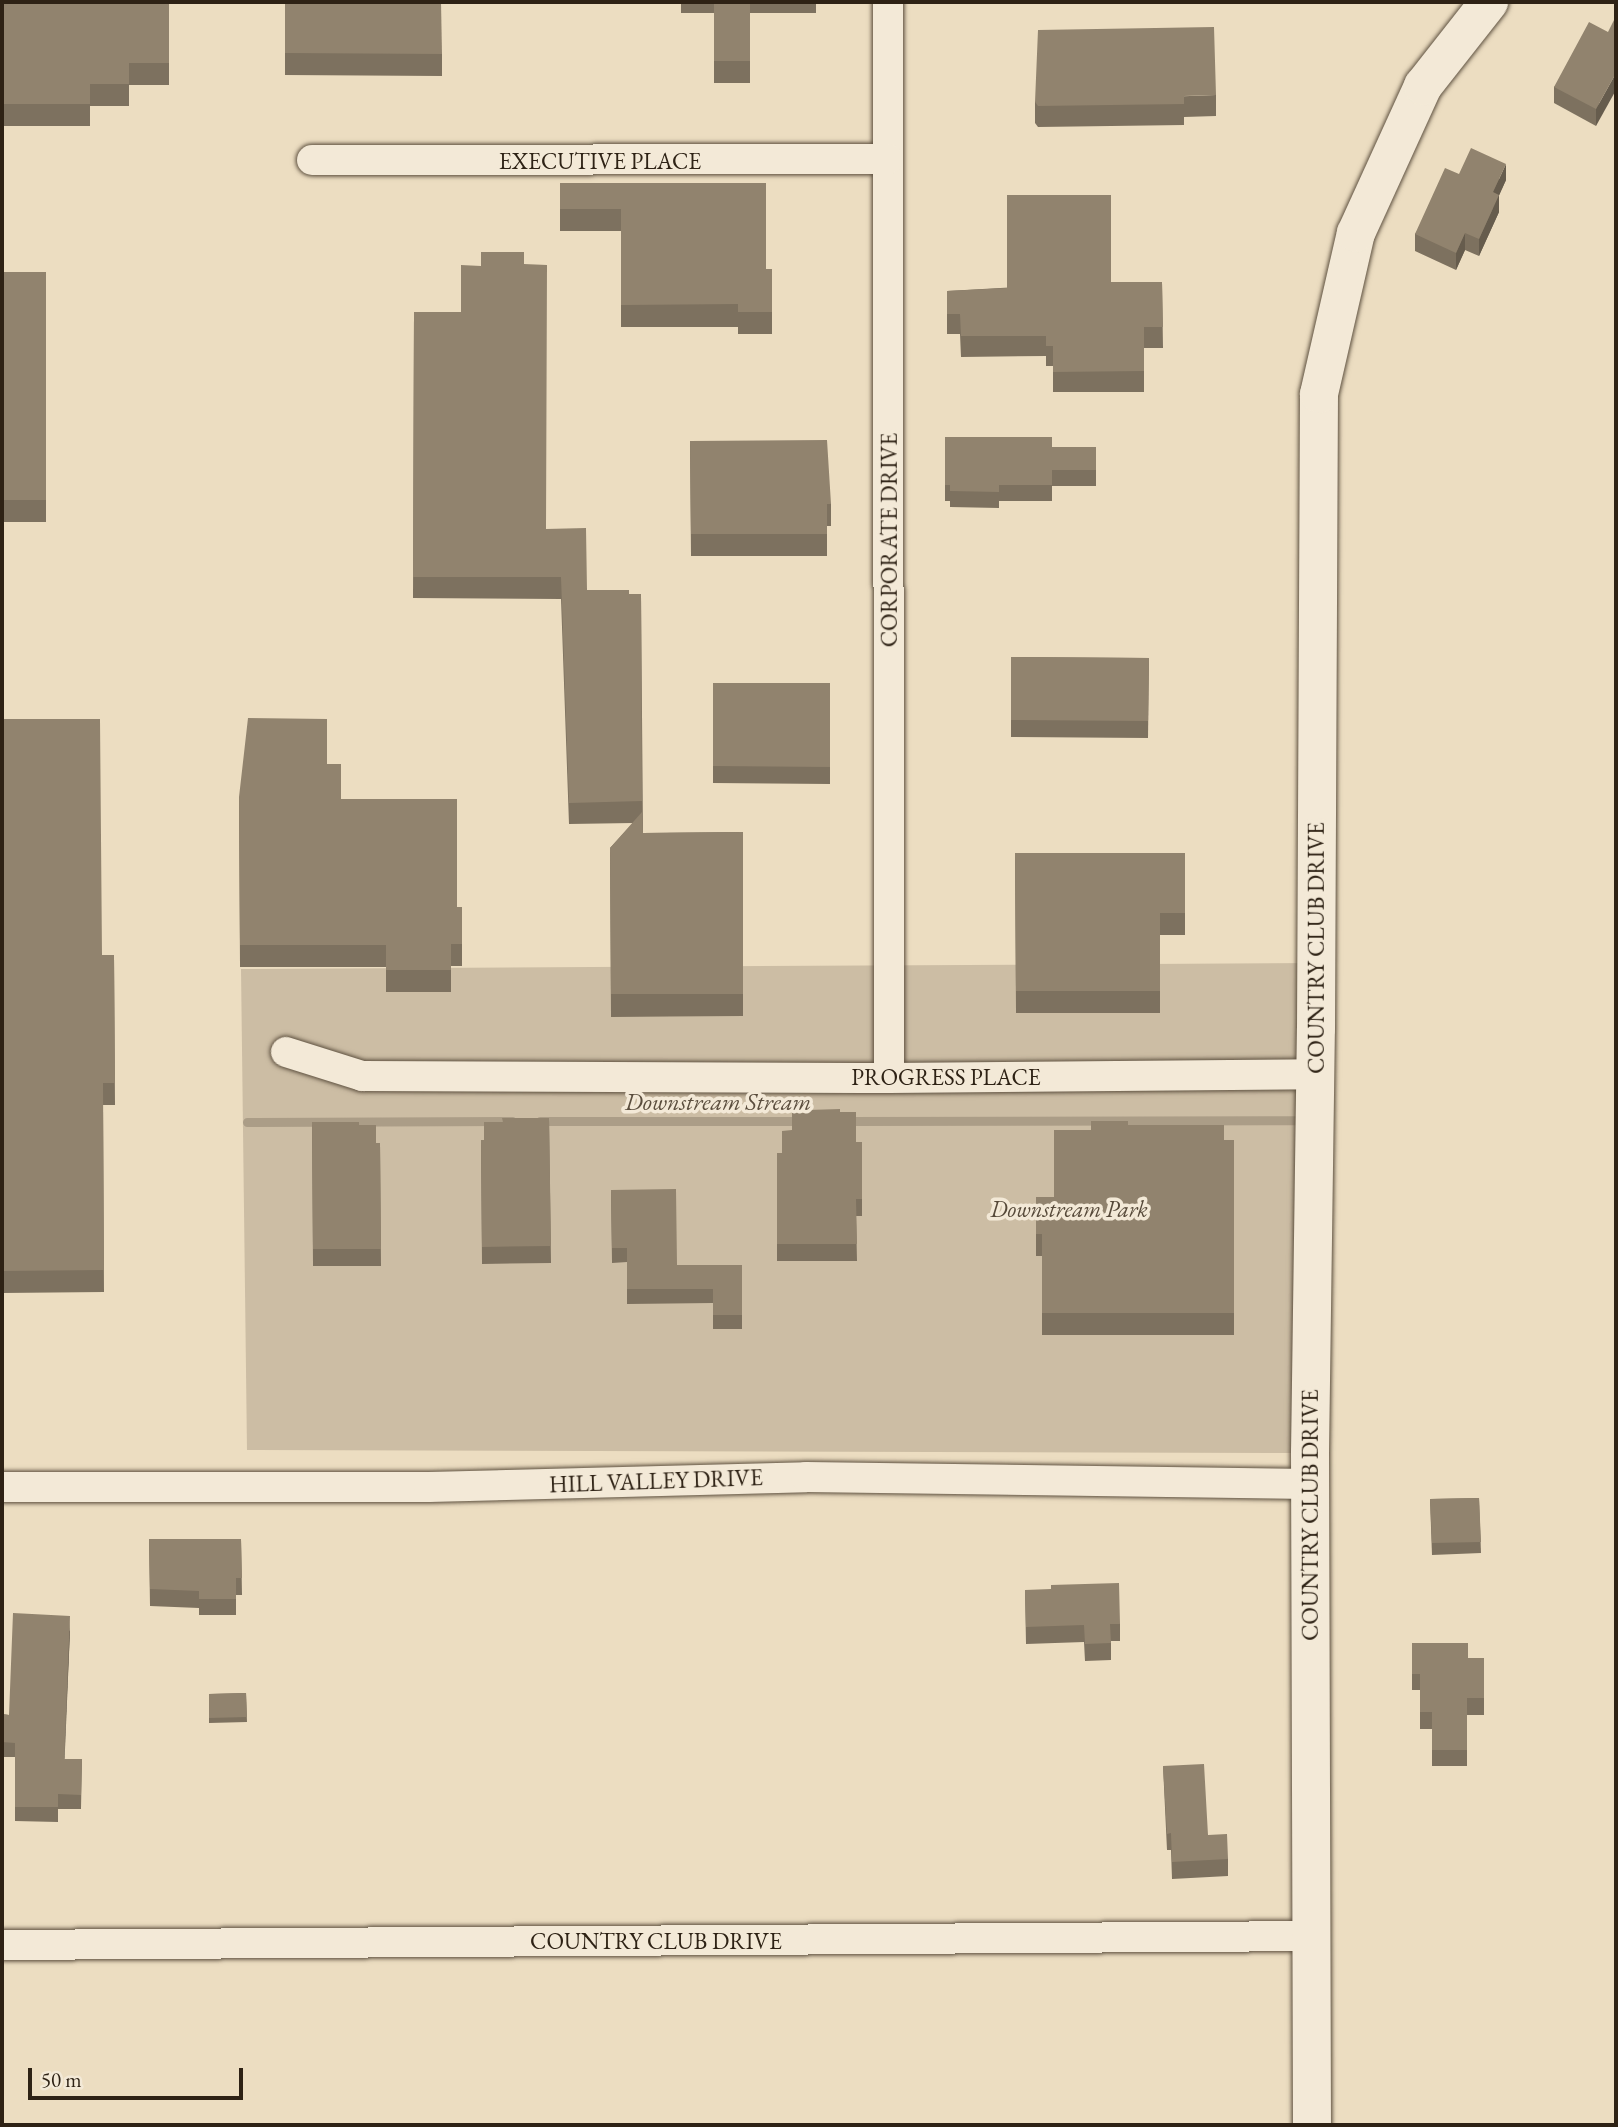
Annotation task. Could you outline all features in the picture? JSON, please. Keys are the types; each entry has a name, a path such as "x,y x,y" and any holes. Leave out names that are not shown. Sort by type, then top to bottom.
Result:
{"street":[{"name":"CORPORATE DRIVE","path":"888,2 889,1078"},
{"name":"COUNTRY CLUB DRIVE","path":"1312,2125 1310,1484 1316,1074 1319,394 1356,233 1423,86 1489,2"},
{"name":"EXECUTIVE PLACE","path":"313,160 888,159"},
{"name":"PROGRESS PLACE","path":"286,1052 362,1076 889,1078 1316,1074"},
{"name":"HILL VALLEY DRIVE","path":"2,1487 429,1487 806,1477 1310,1484"},
{"name":"COUNTRY CLUB DRIVE","path":"2,1945 1310,1936"}],"green space":[{"name":"Downstream Park","path":"1316,963 1310,1453 247,1450 241,969"}],"building":[{"path":"2,2 169,2 169,63 129,63 129,84 90,84 90,104 2,104"},
{"path":"285,2 441,2 442,54 285,53"},
{"path":"714,2 750,2 750,61 714,61"},
{"path":"1616,16 1616,73 1596,109 1554,87 1589,22 1608,32"},
{"path":"1214,27 1216,95 1184,96 1184,104 1038,106 1035,102 1038,30"},
{"path":"1471,148 1506,164 1493,192 1499,195 1479,239 1465,233 1456,253 1415,234 1445,168 1459,174"},
{"path":"560,183 766,183 766,269 772,269 772,312 738,312 738,304 621,305 621,209 560,209"},
{"path":"1007,195 1111,195 1111,282 1162,282 1163,327 1144,327 1144,371 1053,372 1053,346 1046,346 1046,336 961,336 960,314 947,314 947,291 1007,288"},
{"path":"481,252 524,252 524,264 547,265 546,529 586,528 587,590 629,590 629,594 641,594 642,801 569,803 561,577 413,577 414,312 461,312 461,265 481,266"},
{"path":"2,272 46,272 46,500 2,500"},
{"path":"945,437 1052,437 1052,447 1096,447 1096,470 1052,470 1052,485 999,485 999,492 950,491 950,485 945,485"},
{"path":"827,440 831,504 827,504 827,534 691,534 690,441"},
{"path":"1011,657 1149,658 1148,721 1011,720"},
{"path":"713,683 830,683 830,767 713,766"},
{"path":"248,718 327,719 327,764 341,764 341,799 457,799 457,907 462,907 462,944 451,944 451,970 386,970 386,945 240,945 239,797"},
{"path":"2,719 100,719 102,955 114,955 115,1083 103,1083 104,1270 2,1271"},
{"path":"642,812 643,833 743,832 743,994 611,994 610,848"},
{"path":"1015,853 1185,853 1185,913 1160,913 1160,991 1016,991"},
{"path":"840,1109 840,1112 856,1112 856,1142 862,1142 862,1199 856,1199 857,1244 777,1244 777,1153 782,1153 782,1131 792,1130 792,1113"},
{"path":"502,1118 549,1118 551,1246 482,1247 481,1140 484,1140 484,1122 503,1122"},
{"path":"1091,1121 1128,1121 1128,1125 1224,1125 1224,1140 1234,1140 1234,1313 1042,1313 1042,1234 1036,1234 1036,1197 1054,1197 1054,1130 1091,1130"},
{"path":"312,1122 359,1122 359,1125 376,1125 376,1143 380,1143 381,1249 313,1249"},
{"path":"676,1189 677,1265 742,1265 742,1315 713,1315 713,1289 627,1289 627,1248 612,1248 611,1190"},
{"path":"1479,1498 1481,1542 1432,1543 1430,1499"},
{"path":"149,1539 241,1539 242,1578 236,1578 236,1599 199,1599 199,1591 150,1589"},
{"path":"1119,1583 1120,1624 1110,1624 1111,1643 1085,1644 1084,1625 1026,1627 1025,1590 1051,1589 1051,1585"},
{"path":"13,1613 70,1616 64,1759 82,1759 81,1795 58,1794 58,1807 15,1807 15,1743 2,1742 2,1714 9,1715"},
{"path":"1412,1643 1468,1643 1468,1658 1484,1658 1484,1698 1467,1698 1467,1750 1432,1750 1432,1712 1420,1712 1420,1674 1412,1674"},
{"path":"246,1693 247,1717 209,1718 209,1694"},
{"path":"1204,1764 1208,1835 1227,1834 1228,1859 1172,1862 1171,1833 1167,1834 1163,1766"}],"waterway":[{"name":"Downstream Stream","path":"844,1121 1306,1120"},
{"name":"Downstream Stream","path":"247,1122 512,1121"},
{"name":"Downstream Stream","path":"540,1121 802,1121"}]}
